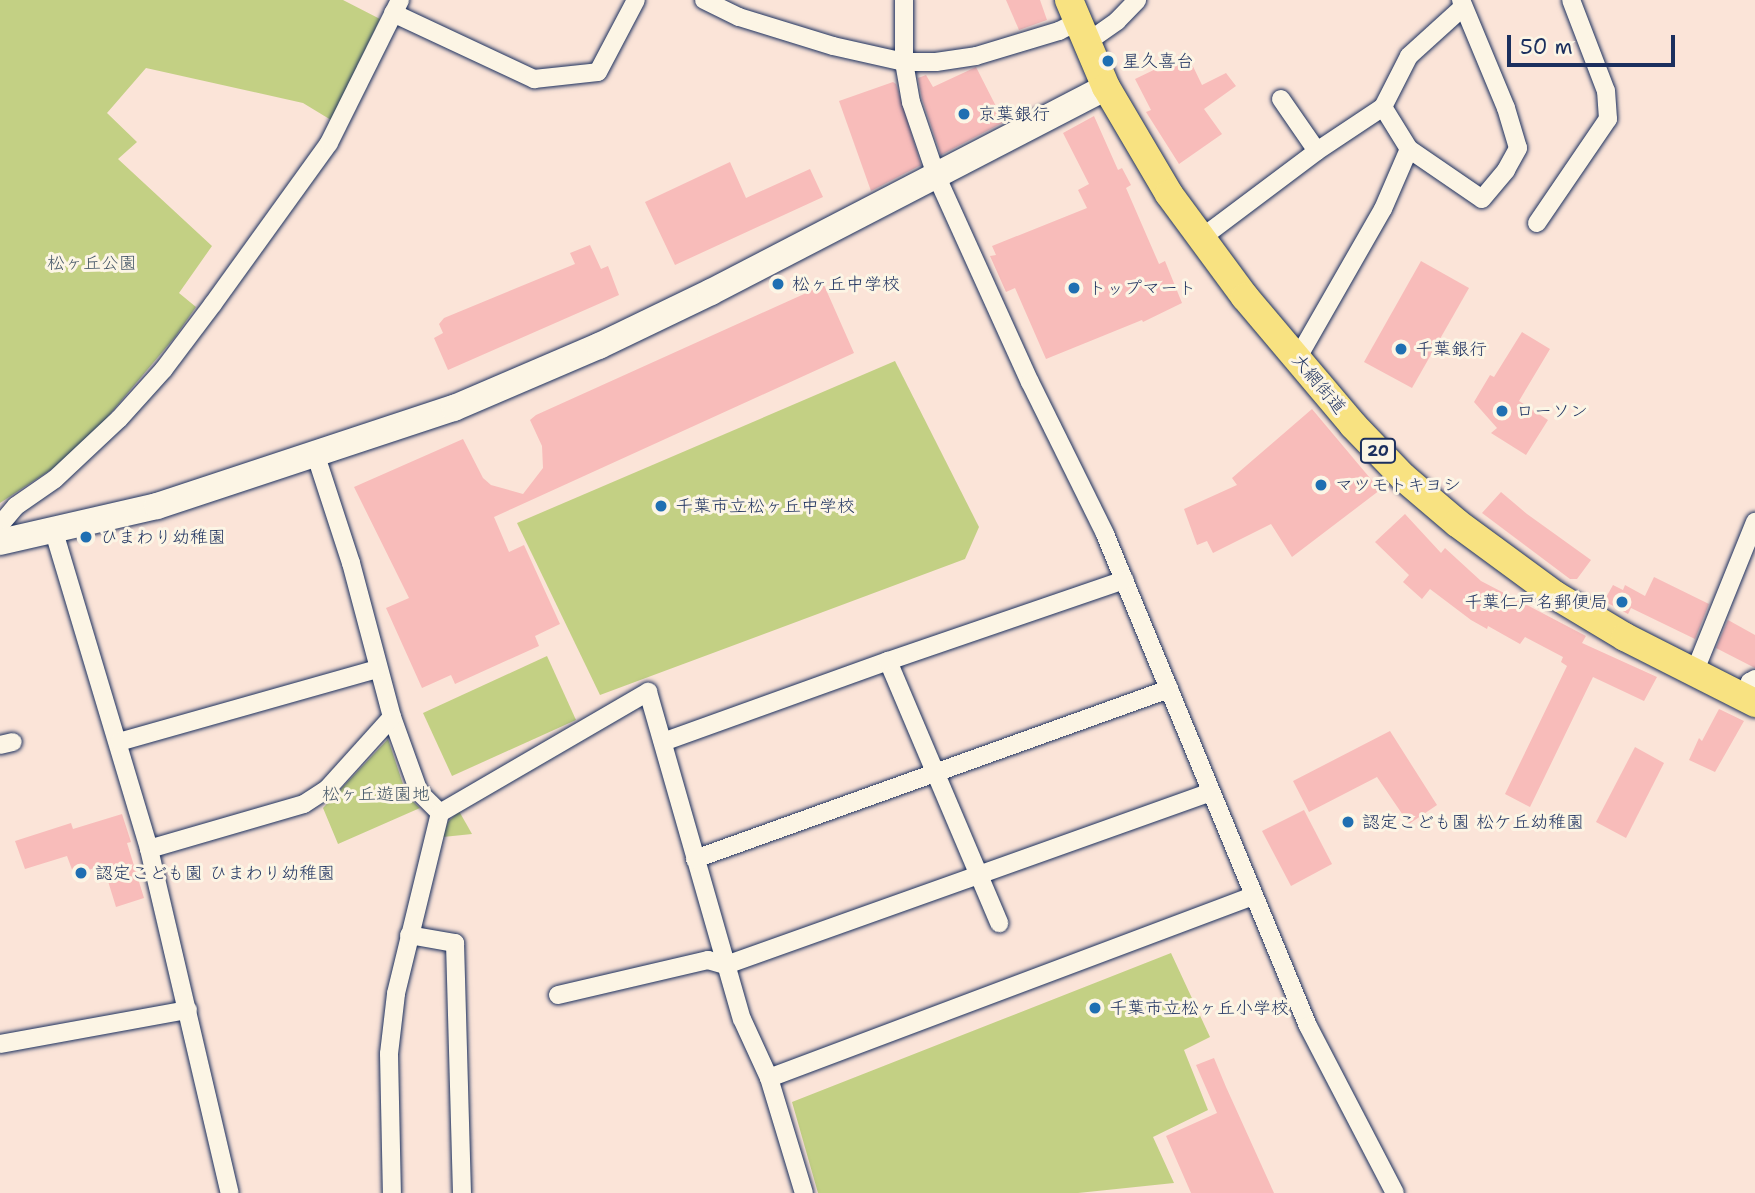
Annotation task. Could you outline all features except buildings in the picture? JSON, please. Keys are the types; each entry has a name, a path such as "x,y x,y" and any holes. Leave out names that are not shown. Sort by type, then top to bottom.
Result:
{"main road":[{"name":"大網街道","path":"1078,22 1106,87 1138,145 1200,239 1353,425 1404,477 1457,523 1555,595 1694,673 1752,693"}],"street":[{"path":"0,525 16,506 55,479 119,419 214,304 329,143 397,7 534,79 598,72 636,0"},
{"path":"704,0 739,17 833,46 904,62 936,62 976,56 1059,32 1078,22 1117,21 1137,0"},
{"path":"904,0 904,62 911,102 936,175 1030,382 1125,580 1308,1026 1395,1193"},
{"path":"1537,223 1608,119 1606,91 1571,0"},
{"path":"1200,239 1317,151 1383,107 1409,56 1462,4 1506,107 1518,148 1506,170 1482,199 1409,149 1383,107"},
{"path":"0,542 54,532 158,506 316,456 454,408 599,346 1106,87"},
{"path":"1281,99 1317,151"},
{"path":"1297,359 1383,209 1409,149"},
{"path":"316,456 351,563 377,669 392,717 419,792 440,814"},
{"path":"1694,673 1755,522"},
{"path":"54,532 149,849 230,1193"},
{"path":"663,742 1125,580"},
{"path":"888,661 999,922"},
{"path":"119,743 377,669"},
{"path":"695,859 1169,689"},
{"path":"392,1193 389,1054 396,994 440,814 648,692 741,1019 769,1078 804,1193"},
{"path":"149,849 304,804 327,789 392,717"},
{"path":"558,995 708,960 726,965 1211,792"},
{"path":"769,1078 1253,896"},
{"path":"409,935 455,943 462,1193"},
{"path":"0,1044 188,1010"}],"green space":[{"name":"松ヶ丘公園","path":"0,0 343,0 380,19 331,120 303,103 146,68 107,113 137,142 118,159 212,246 179,293 196,307 175,337 99,427 58,465 0,503"},
{"path":"895,361 979,527 965,559 600,695 517,523"},
{"path":"547,656 576,720 452,776 423,713"},
{"name":"松ヶ丘遊園地","path":"388,739 407,796 420,808 338,844 323,808"},
{"path":"459,811 472,834 443,837 448,822"},
{"name":"千葉市立松ヶ丘小学校","path":"1171,953 1210,1037 1184,1050 1208,1110 1153,1137 1174,1183 1078,1193 818,1193 792,1102"}],"place":[{"name":"星久喜台","path":"1108,61"},
{"name":"京葉銀行","path":"964,114"},
{"name":"松ヶ丘中学校","path":"778,284"},
{"name":"トップマート","path":"1074,288"},
{"name":"千葉銀行","path":"1401,349"},
{"name":"ローソン","path":"1502,411"},
{"name":"マツモトキヨシ","path":"1321,485"},
{"name":"千葉市立松ヶ丘中学校","path":"661,506"},
{"name":"ひまわり幼稚園","path":"86,537"},
{"name":"千葉仁戸名郵便局","path":"1622,602"},
{"name":"認定こども園 松ケ丘幼稚園","path":"1348,822"},
{"name":"認定こども園 ひまわり幼稚園","path":"81,873"},
{"name":"千葉市立松ヶ丘小学校","path":"1095,1008"}]}
